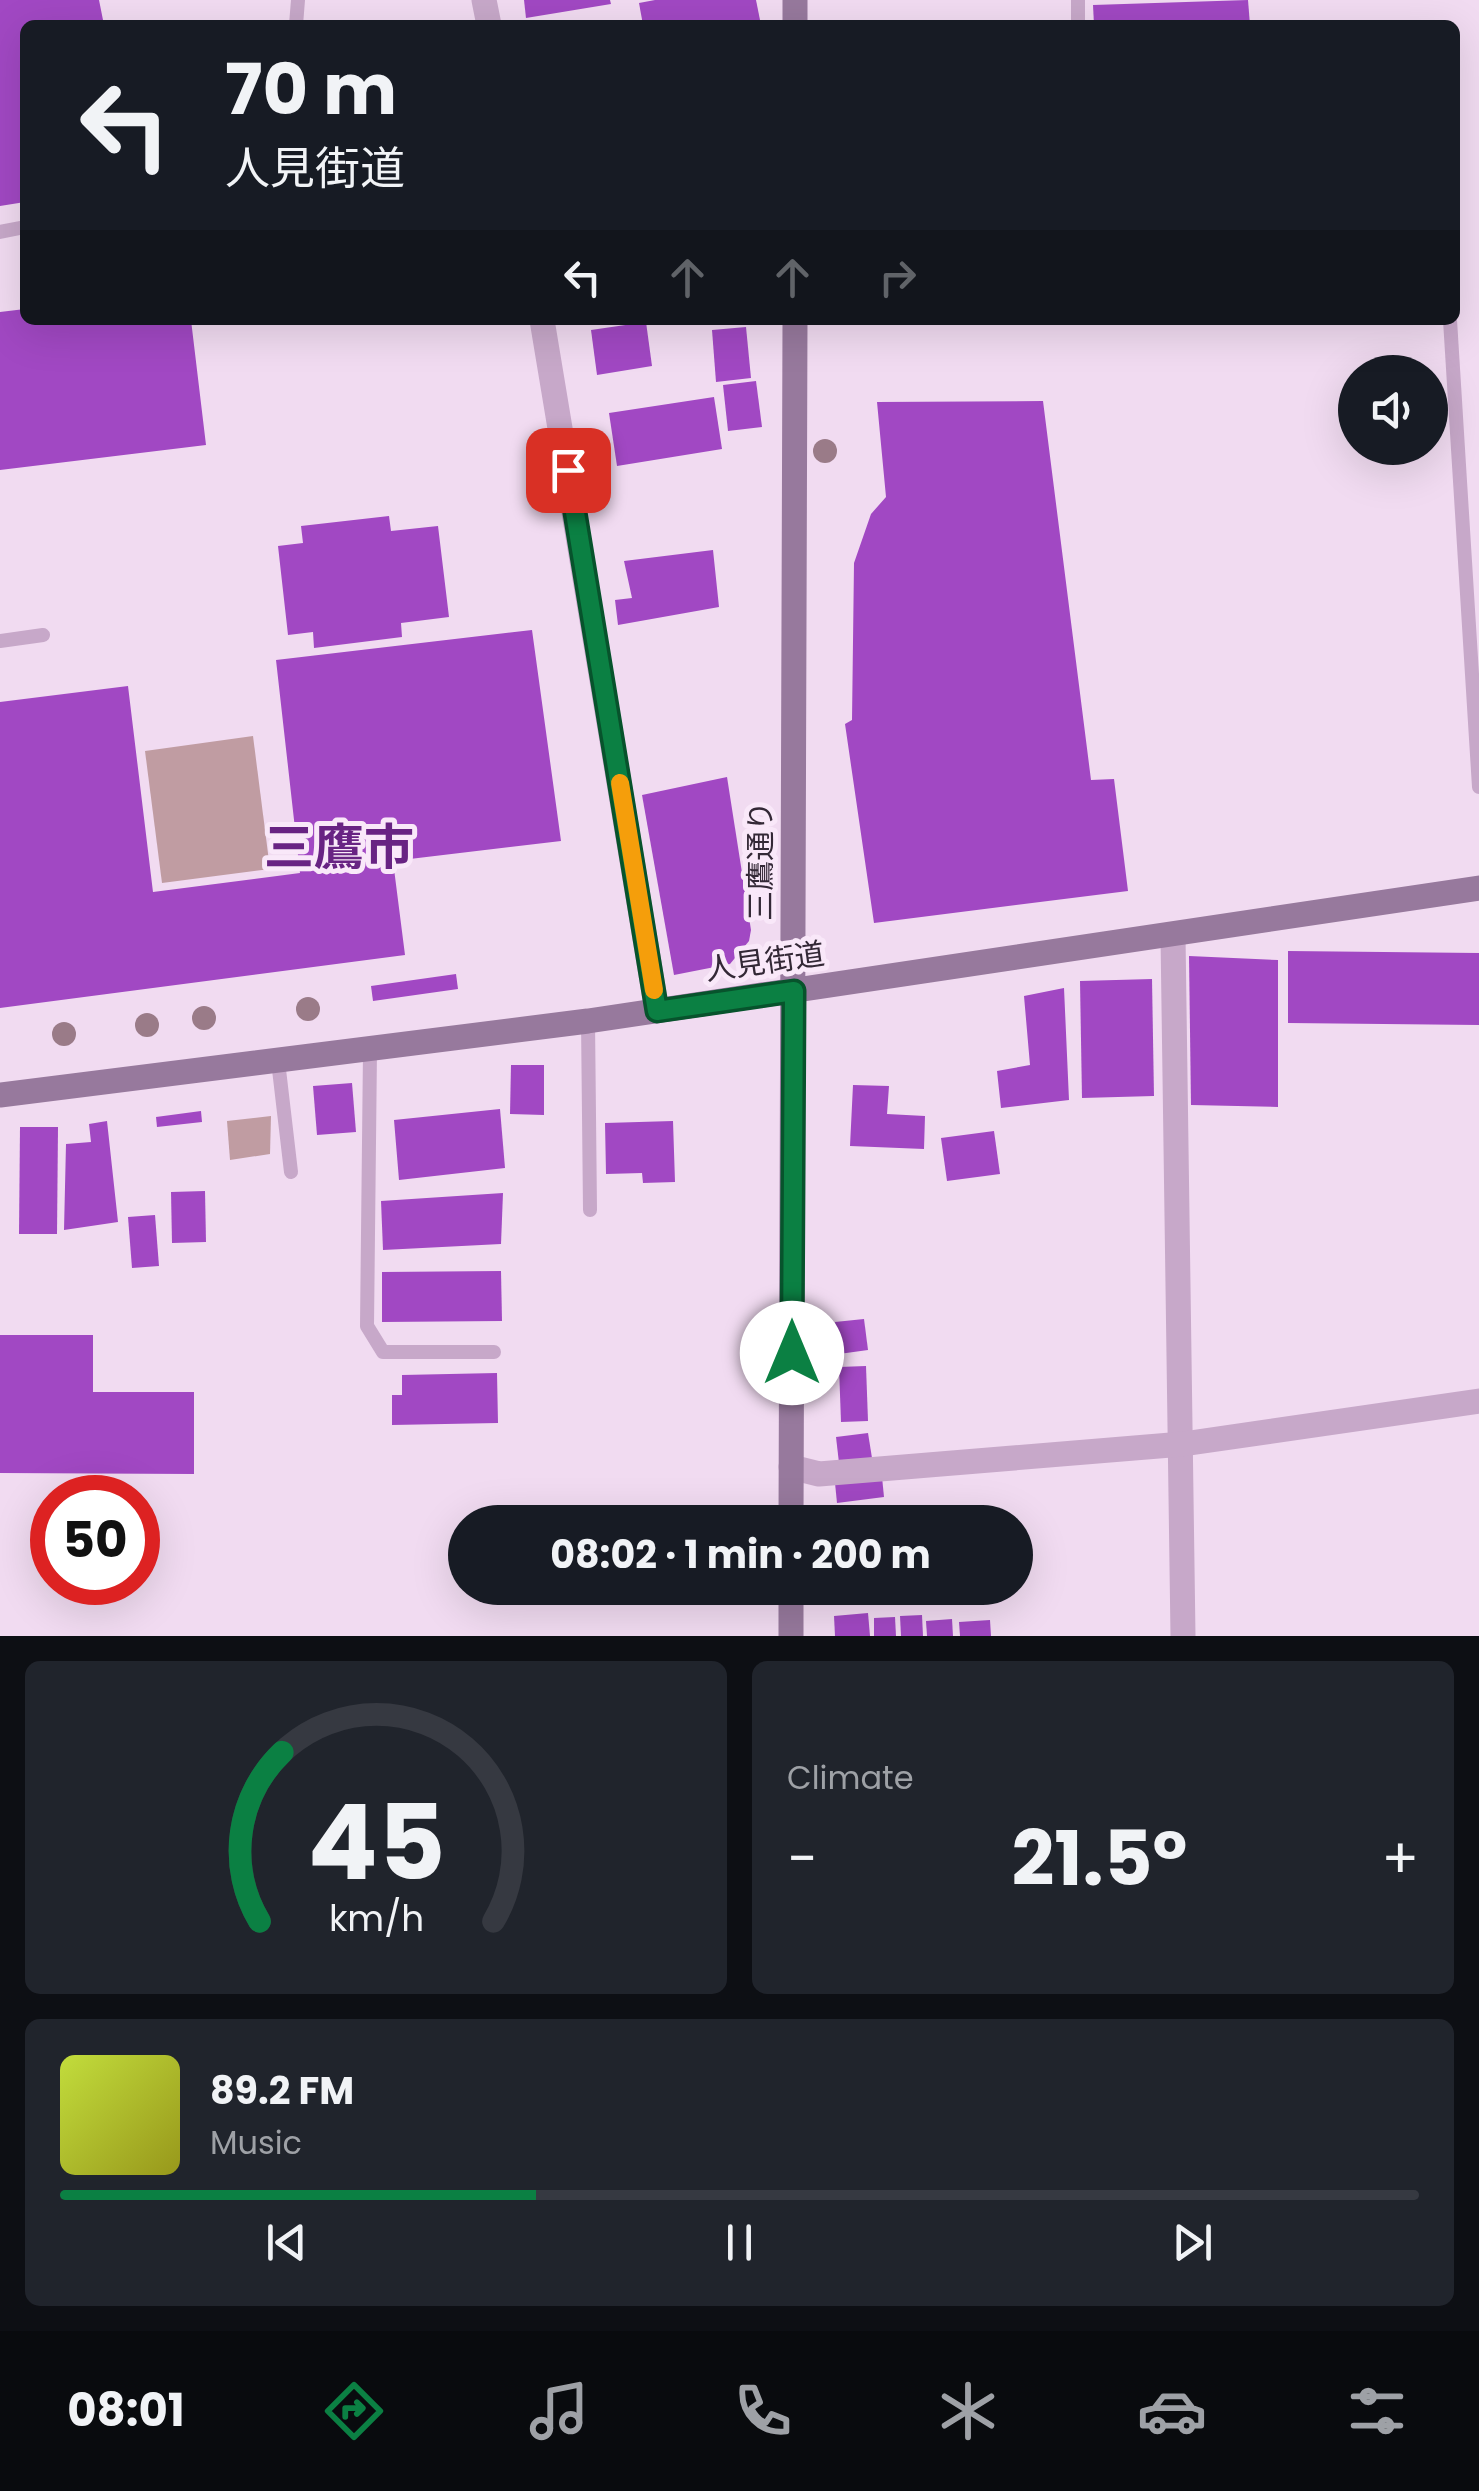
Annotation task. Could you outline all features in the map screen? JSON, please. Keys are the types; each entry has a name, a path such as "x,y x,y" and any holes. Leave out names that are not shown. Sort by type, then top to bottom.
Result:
{"main road":[{"name":"三鷹通り","path":"791,1505 795,325"},
{"name":"人見街道","path":"0,1095 657,1011 1479,888"},
{"path":"791,1605 791,1636"}],"street":[{"path":"543,325 657,1011"},
{"path":"1173,936 1183,1636"},
{"path":"792,1467 819,1474 1183,1444 1479,1401"}],"lane":[{"path":"1450,325 1479,787"},
{"path":"0,640 43,635"},
{"path":"588,1020 590,1210"},
{"path":"370,1050 367,1326 382,1352 494,1352"},
{"path":"278,1061 291,1172"}],"shaded area":[{"path":"253,736 270,869 162,883 145,751"},
{"path":"271,1116 270,1154 230,1160 227,1121"}],"building":[{"path":"0,0 99,0 103,20 20,20 20,203 0,206"},
{"path":"524,0 610,0 611,4 526,18"},
{"path":"756,0 760,20 642,20 639,3"},
{"path":"1248,0 1250,20 1094,20 1093,5"},
{"path":"20,310 20,325 192,325 206,445 0,470 0,312"},
{"path":"646,325 652,366 597,375 591,330"},
{"path":"746,327 751,378 716,382 712,330"},
{"path":"756,381 762,427 728,431 723,385"},
{"path":"714,397 722,449 617,466 609,413"},
{"path":"1043,401 1091,780 1114,779 1128,891 874,923 845,724 852,720 854,563 871,514 886,497 877,402"},
{"path":"389,516 391,531 438,526 449,617 401,623 402,637 314,648 313,632 288,635 278,546 303,543 301,526"},
{"path":"713,550 719,607 618,625 615,600 632,598 624,561"},
{"path":"532,630 561,841 393,861 405,955 0,1008 0,702 128,686 153,892 300,873 276,660"},
{"path":"727,777 751,930 749,941 730,964 674,975 642,795"},
{"path":"1288,951 1479,953 1479,1025 1288,1023"},
{"path":"1189,956 1278,960 1278,1107 1191,1105"},
{"path":"456,974 458,989 373,1001 371,986"},
{"path":"1152,979 1154,1096 1082,1098 1080,981"},
{"path":"1064,988 1069,1100 1001,1108 997,1071 1030,1065 1024,996"},
{"path":"511,1065 544,1065 544,1115 510,1114"},
{"path":"352,1083 356,1132 317,1135 313,1086"},
{"path":"853,1085 889,1086 887,1114 925,1116 924,1149 850,1146"},
{"path":"500,1109 505,1168 399,1180 394,1120"},
{"path":"201,1111 202,1122 157,1127 156,1117"},
{"path":"107,1121 118,1222 64,1230 66,1144 91,1142 89,1124"},
{"path":"673,1121 675,1182 643,1183 642,1173 606,1174 605,1123"},
{"path":"20,1127 58,1127 57,1234 19,1234"},
{"path":"994,1131 1000,1174 947,1181 941,1138"},
{"path":"205,1191 206,1242 172,1243 171,1192"},
{"path":"503,1193 501,1244 383,1250 381,1201"},
{"path":"155,1215 159,1266 132,1268 128,1217"},
{"path":"501,1271 502,1321 382,1322 382,1272"},
{"path":"864,1319 868,1350 839,1354 835,1322"},
{"path":"0,1335 93,1335 93,1392 194,1392 194,1474 0,1473"},
{"path":"866,1366 868,1421 841,1422 839,1367"},
{"path":"497,1373 498,1423 392,1425 392,1395 402,1395 402,1375"},
{"path":"868,1433 872,1458 839,1463 836,1437"},
{"path":"882,1477 884,1497 837,1503 835,1483"},
{"path":"868,1613 870,1636 835,1636 834,1616"},
{"path":"922,1615 923,1636 901,1636 900,1616"},
{"path":"895,1617 896,1636 874,1636 874,1618"},
{"path":"952,1619 953,1636 927,1636 926,1621"},
{"path":"990,1620 991,1636 960,1636 959,1622"}],"slow traffic":[{"path":"620,783 654,990"}],"district":[{"name":"三鷹市","path":"339,847"}],"route":[{"path":"568,470 657,1011 794,991 792,1353"}]}
